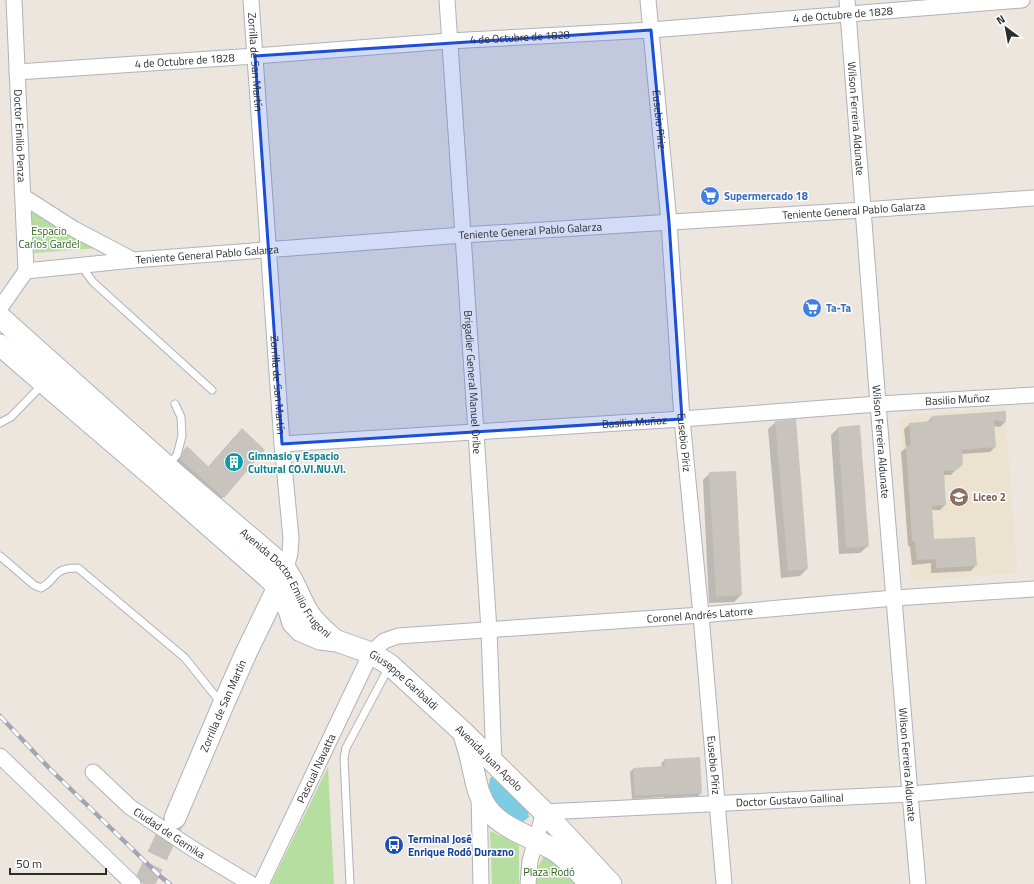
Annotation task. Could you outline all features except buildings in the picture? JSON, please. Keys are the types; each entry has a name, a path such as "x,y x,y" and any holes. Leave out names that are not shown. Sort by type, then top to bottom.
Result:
{"street":[{"name":"Doctor Emilio Penza","path":"14,0 24,197 26,271"},
{"name":"Zorrilla de San Martín","path":"175,818 223,705 278,589 286,569 290,553 291,538 282,444 251,0"},
{"name":"Brigadier General Manuel Oribe","path":"447,0 489,630 494,764"},
{"name":"Eusebio Píriz","path":"648,0 669,222 682,419 701,615 724,884"},
{"name":"4 de Octubre de 1828","path":"17,72 449,41 651,30 847,7 1022,0"},
{"name":"Wilson Ferreira Aldunate","path":"847,7 918,884"},
{"path":"24,197 74,229 133,260"},
{"name":"Teniente General Pablo Galarza","path":"26,271 133,260 463,235 1034,198"},
{"path":"0,308 26,271"},
{"name":"Avenida Doctor Emilio Frugoni","path":"0,317 271,580 278,589 289,610 293,623 301,631 320,639 337,641"},
{"name":"Avenida Doctor Emilio Frugoni","path":"0,344 44,383 280,563 286,569 308,612 318,625 337,641"},
{"name":"Basilio Muñoz","path":"282,444 1034,395"},
{"name":"Coronel Andrés Latorre","path":"372,653 384,641 398,636 701,615 894,598 1034,588"},
{"path":"258,629 272,618 282,616 292,619"},
{"name":"Giuseppe Garibaldi","path":"337,641 372,653 390,665 463,732"},
{"name":"Pascual Navatta","path":"261,884 372,653"},
{"name":"Avenida Juan Apolo","path":"463,732 544,812 611,884"},
{"name":"Avenida Juan Apolo","path":"463,732 477,784 486,807 508,826 554,850 569,861 590,884"},
{"path":"0,756 133,884"},
{"path":"480,884 477,784 481,771 494,764"},
{"name":"Ciudad de Gernika","path":"93,772 130,807 193,849 251,884"},
{"name":"Doctor Gustavo Gallinal","path":"544,812 910,794 1034,784"},
{"path":"528,884 530,861 544,812"}],"lane":[{"path":"83,265 85,271 93,282 212,390"},
{"path":"0,423 11,417 44,383"},
{"path":"162,473 178,455 182,436 180,417 175,404"},
{"path":"0,556 34,585 41,588 48,584 59,572 69,568 78,568 185,658 223,705"},
{"path":"350,884 344,758 346,748 390,665"}],"highlighted area":[{"path":"651,30 669,222 682,419 282,444 255,56"}],"shaded area":[{"name":"Liceo 2","path":"1005,407 1017,573 916,581 911,576 900,421 907,415"}],"green space":[{"name":"Espacio Carlos Gardel","path":"31,212 98,248 34,253"},
{"path":"328,767 334,884 271,884"},
{"path":"490,831 519,845 519,884 492,884"},
{"name":"Plaza Rodó","path":"544,855 581,884 534,884 537,869"}],"water":[{"path":"496,776 527,808 529,817 523,822 504,814 488,793 490,778"}],"tunnel":[{"path":"144,884 175,818"}],"railway":[{"path":"0,716 50,769 170,884"}],"place":[{"name":"Supermercado 18","path":"710,196"},
{"name":"Ta-Ta","path":"812,308"},
{"name":"Gimnasio y Espacio Cultural CO.VI.NU.VI.","path":"234,462"},
{"name":"Liceo 2","path":"959,497"},
{"name":"Terminal José Enrique Rodó Durazno","path":"394,845"}]}
